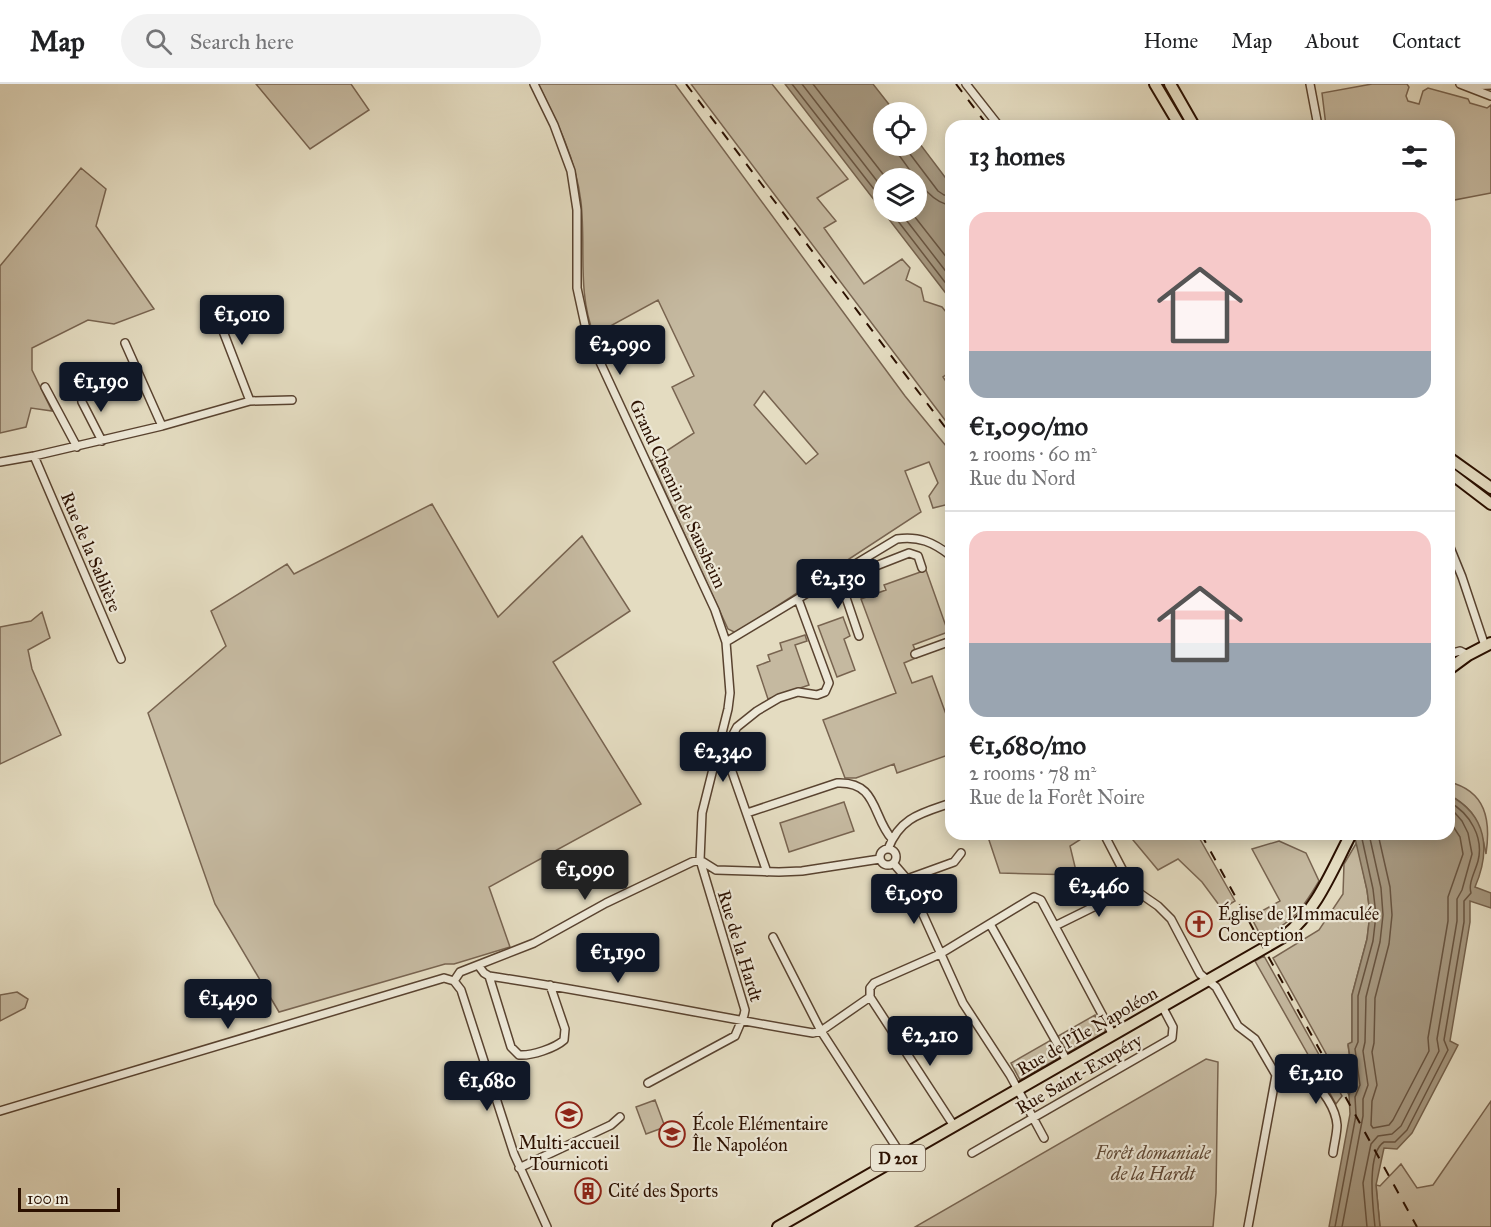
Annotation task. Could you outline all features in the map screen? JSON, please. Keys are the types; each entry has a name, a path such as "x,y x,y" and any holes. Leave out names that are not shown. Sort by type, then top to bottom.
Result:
{"main road":[{"path":"1155,84 1176,120"},
{"path":"1170,84 1191,120"},
{"path":"1455,462 1491,488"},
{"path":"1455,477 1491,504"},
{"path":"1455,665 1489,644"},
{"name":"Rue de l'Île Napoléon","path":"778,1227 1285,936 1297,926 1312,906 1349,840"}],"street":[{"name":"Grand Chemin de Sausheim","path":"534,84 554,125 571,171 577,210 577,288 587,334 715,610 726,642"},
{"path":"966,84 994,120"},
{"path":"1310,84 1317,120"},
{"path":"1464,85 1491,85"},
{"path":"1464,85 1491,96"},
{"path":"211,300 250,401"},
{"path":"125,343 162,426"},
{"path":"45,387 77,447"},
{"path":"81,391 82,402 102,441"},
{"path":"0,462 102,441 250,401 291,400"},
{"name":"Rue de la Sablière","path":"34,456 121,659"},
{"path":"839,578 897,539 912,537 926,541 945,552"},
{"path":"882,548 886,561"},
{"path":"726,642 798,599 839,578 914,553 918,556 922,568"},
{"path":"1455,560 1489,644"},
{"path":"839,578 859,636"},
{"path":"766,872 730,766 729,742 734,730 757,711 779,698 798,692 817,696 828,688 829,683 798,599"},
{"name":"Rue de la Hardt","path":"726,642 730,702 702,813 699,861 745,1010 742,1020"},
{"path":"915,654 945,643"},
{"path":"1455,652 1460,651 1468,655"},
{"path":"747,813 837,783 848,783 859,786 868,794 892,839"},
{"path":"880,859 882,851 888,849 892,839 909,818 945,805"},
{"path":"1107,840 1132,888 1171,918 1200,974 1216,987 1238,1026 1255,1039 1276,1075 1248,1227"},
{"path":"888,849 896,854 894,864"},
{"path":"907,879 954,862 961,853"},
{"path":"454,981 460,972 524,948 617,898 699,861 716,870 766,872 802,871 880,859"},
{"path":"880,859 885,865 894,864"},
{"path":"894,864 907,879 963,1003 1019,1089 1044,1138"},
{"name":"Rue de la Hardt","path":"705,881 716,870"},
{"path":"1055,926 1132,888"},
{"path":"954,1126 870,997 870,988 874,982 940,954 1034,897 1041,900 1113,1035"},
{"path":"990,924 1067,1061"},
{"path":"773,937 821,1031 902,1155"},
{"path":"478,965 489,976 813,1033 821,1031 870,997"},
{"path":"489,976 511,1047 519,1055 527,1055 559,1044 564,1040 565,1029 550,985"},
{"path":"0,1111 444,978 454,981 462,990 519,1168 547,1227"},
{"name":"Rue Saint-Exupéry","path":"972,1153 1172,1038 1173,1027 1162,1006"},
{"path":"648,1083 735,1036 742,1020"},
{"path":"1276,1075 1309,1082 1318,1087 1336,1117 1337,1128 1333,1153"},
{"path":"519,1168 611,1125 620,1117"}],"green space":[{"path":"256,84 351,84 369,110 310,149"},
{"path":"538,84 675,84 905,396 945,445 945,505 933,508 929,496 938,483 929,462 905,471 921,512 736,633 728,629 651,461 694,433 672,387 694,376 658,300 594,335 584,286 581,202 575,171 559,127","holes":["764,391 818,454 806,464 754,405"]},
{"path":"691,84 772,84 848,179 817,198 836,221 824,228 864,284 902,259 910,268 906,280 921,288 924,301 942,307 945,311 945,376 943,377 945,380 945,420"},
{"path":"1372,84 1407,84 1409,87 1406,96 1408,101 1419,104 1423,91 1428,88 1468,99 1470,103 1487,108 1491,105 1491,193 1455,200 1455,120 1325,120 1322,93"},
{"path":"81,168 106,189 96,226 154,309 114,324 88,320 32,348 32,370 52,411 31,408 26,427 0,433 0,266"},
{"path":"432,504 498,617 582,536 630,611 553,662 641,804 489,887 510,947 279,1012 215,904 148,713 226,646 211,611 287,564 294,574"},
{"path":"926,570 945,624 945,633 913,645 918,657 904,663 912,683 932,676 945,712 945,756 897,773 894,764 856,778 845,778 823,720 896,693 861,599 886,590 884,585"},
{"path":"42,612 50,638 28,650 32,669 61,735 0,764 0,627 31,621"},
{"path":"843,617 850,636 844,639 855,670 837,677 818,626"},
{"path":"805,635 807,641 795,645 809,685 768,699 757,666 770,661 768,655 782,650 780,643"},
{"path":"1455,784 1471,792 1483,809 1488,830 1486,854 1476,819 1455,798"},
{"path":"844,802 854,831 789,852 780,823"},
{"path":"989,840 1080,840 1070,846 1077,875 1000,873"},
{"path":"1133,840 1200,840 1235,901 1222,909 1202,882 1178,859 1158,870"},
{"path":"1279,841 1306,853 1319,881 1295,915 1262,938 1251,917 1280,901 1252,849"},
{"path":"1357,842 1370,914 1367,939 1352,995 1352,1042 1348,1045 1354,1086 1349,1095 1273,958 1319,930 1343,894 1344,864"},
{"path":"1264,956 1342,1096 1336,1104 1255,961"},
{"path":"17,992 28,999 25,1008 0,1021 0,995"},
{"path":"1095,1015 1105,1032 1020,1080 1011,1063"},
{"name":"Forêt domaniale de la Hardt","path":"1206,1059 1218,1062 1216,1193 1213,1227 915,1227"},
{"path":"655,1100 665,1127 646,1134 636,1107"},
{"path":"1491,1101 1491,1227 1380,1227 1376,1185 1380,1186 1401,1164 1417,1188 1433,1185"}],"water":[{"path":"785,84 873,84 887,102 873,102 873,156 927,156 927,153 945,177 945,292 891,222 927,222 927,168 873,168 873,199"},
{"path":"1455,799 1462,803 1478,823 1484,847 1483,860 1475,887 1491,893 1491,908 1470,901 1470,922 1450,1041 1458,1045 1412,1133 1397,1149 1384,1148 1376,1185 1380,1227 1329,1227 1350,1114 1349,1095 1354,1085 1348,1044 1352,1042 1352,995 1367,939 1370,914 1355,840 1455,840"}],"railway":[{"path":"686,84 945,427"},
{"path":"956,84 983,120"},
{"path":"1204,840 1417,1227"}],"place":[{"name":"Église de l'Immaculée Conception","path":"1199,924"},
{"name":"Multi-accueil Tournicoti","path":"569,1115"},
{"name":"École Elémentaire Île Napoléon","path":"672,1134"},
{"name":"Cité des Sports","path":"588,1191"}]}
